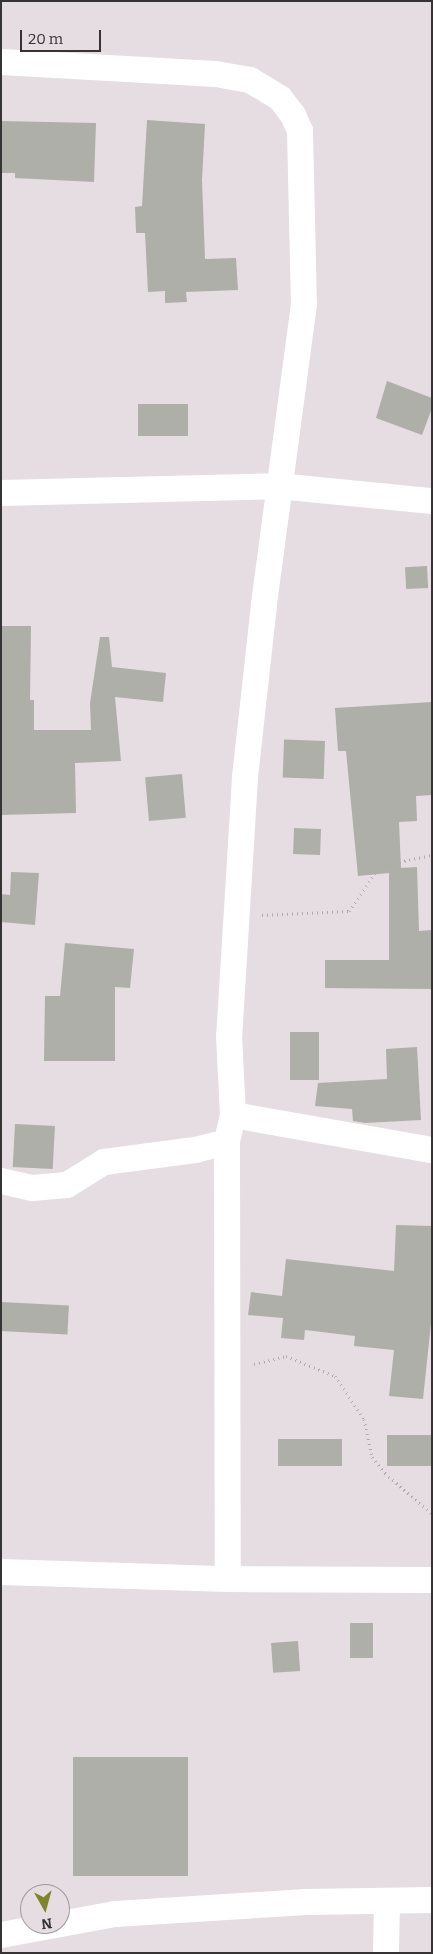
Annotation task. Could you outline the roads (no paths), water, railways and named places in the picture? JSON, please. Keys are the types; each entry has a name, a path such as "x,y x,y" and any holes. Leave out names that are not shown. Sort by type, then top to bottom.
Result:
{"street":[{"path":"1,62 216,74 250,80 269,89 293,115 300,131 304,304 278,486 245,778 229,1036 233,1115 226,1142 227,1371 230,1444 228,1579"},
{"path":"1,493 278,486 432,501"},
{"path":"233,1115 432,1150"},
{"path":"1,1182 32,1188 67,1185 104,1162 195,1150 226,1142"},
{"path":"1,1572 228,1579 432,1580"},
{"path":"1,1935 115,1914 306,1902 387,1903 432,1900"},
{"path":"386,1953 387,1903"}]}
